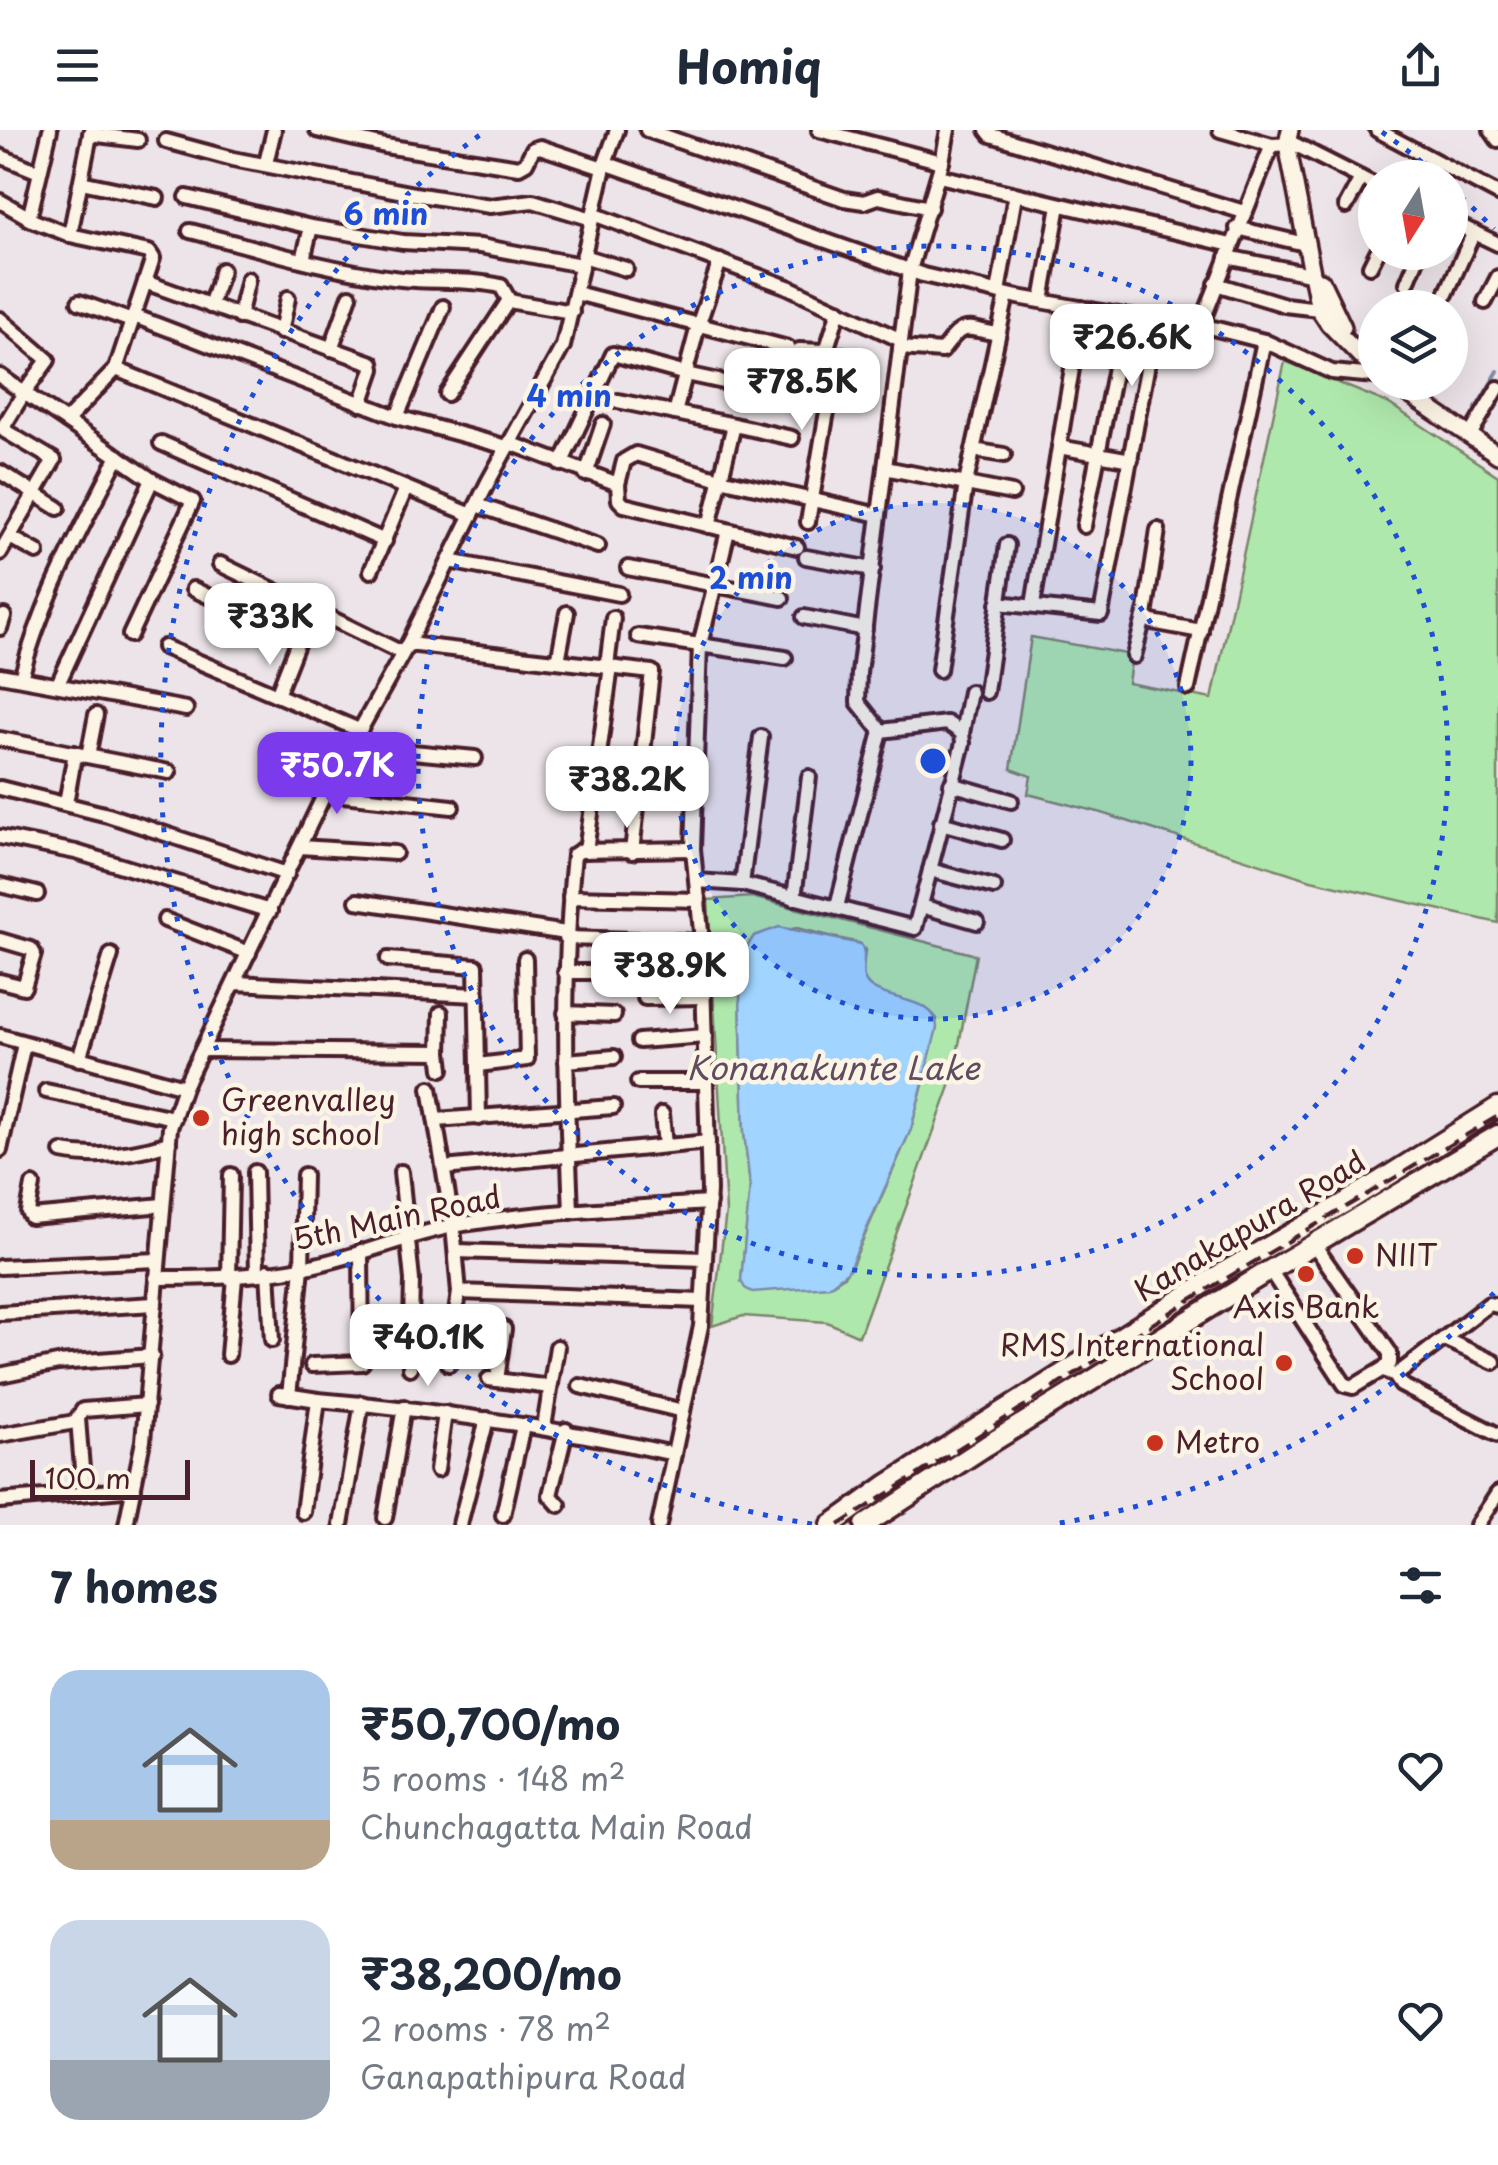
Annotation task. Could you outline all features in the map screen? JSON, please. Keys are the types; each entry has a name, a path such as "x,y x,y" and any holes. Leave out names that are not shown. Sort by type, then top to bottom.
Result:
{"highway":[{"name":"Kanakapura Road","path":"831,1525 888,1484 1220,1274 1498,1108"},
{"name":"Kanakapura Road","path":"865,1525 1270,1270 1498,1136"}],"main road":[{"path":"1286,140 1319,308 1358,355"},
{"path":"1286,140 1325,294 1358,346"},
{"path":"1419,400 1498,452"},
{"path":"1431,400 1498,452"}],"street":[{"path":"266,163 274,130"},
{"path":"317,130 385,146 519,167 526,163 533,148 540,147 604,165 910,270 1002,294 1201,325 1264,342 1332,372 1358,373"},
{"path":"126,1525 147,1405 169,1142 184,1087 325,793 563,346 604,165 616,130"},
{"path":"647,130 844,200 864,202 881,197 930,208"},
{"path":"819,130 873,145 1015,196 1310,274"},
{"path":"873,145 876,130"},
{"path":"880,731 858,702 865,629 910,270 930,208 948,130"},
{"path":"987,130 990,135 1244,212"},
{"path":"1220,130 1286,140 1358,177"},
{"path":"1377,130 1498,194"},
{"path":"1490,130 1498,140"},
{"path":"28,217 46,132"},
{"path":"70,235 91,132 138,140"},
{"path":"1201,325 1244,212 1286,140"},
{"path":"166,141 233,159 490,206 533,201 592,217 839,310 901,344 942,351 954,333 964,328 998,334"},
{"path":"0,156 40,172"},
{"path":"80,182 157,198"},
{"path":"1346,206 1358,193"},
{"path":"939,670 966,482 998,334 1015,196"},
{"path":"187,197 311,226 403,242 480,246 626,270"},
{"path":"0,201 70,235 149,252 153,258 116,368 66,421"},
{"path":"1042,301 1059,205"},
{"path":"304,260 311,226"},
{"path":"1238,228 1305,244"},
{"path":"1468,229 1498,244"},
{"path":"190,231 396,278 482,282 500,286 509,300 572,312"},
{"path":"1448,290 1474,232"},
{"path":"675,413 720,262"},
{"path":"210,306 222,270"},
{"path":"1407,282 1412,270"},
{"path":"1485,302 1498,276"},
{"path":"239,317 248,280"},
{"path":"145,282 374,366 361,404"},
{"path":"1216,284 1285,305 1319,308"},
{"path":"576,294 816,352 826,348 839,310"},
{"path":"331,349 350,296"},
{"path":"281,332 288,298"},
{"path":"447,394 509,300"},
{"path":"78,302 397,417 509,445 618,484"},
{"path":"397,417 443,307"},
{"path":"1033,604 1082,308"},
{"path":"1084,526 1124,316"},
{"path":"0,319 48,360 2,430 53,458 35,494 7,533 0,553"},
{"path":"998,603 1102,614 1156,321"},
{"path":"1188,688 1264,342"},
{"path":"808,522 842,354"},
{"path":"562,464 610,355 830,406"},
{"path":"116,368 406,488 598,546"},
{"path":"0,376 152,480 193,502 130,635"},
{"path":"1473,430 1498,388"},
{"path":"618,401 792,438"},
{"path":"586,474 603,424"},
{"path":"709,526 734,425"},
{"path":"161,443 385,542"},
{"path":"1058,447 1131,460"},
{"path":"972,450 1004,454"},
{"path":"872,569 624,505 619,500 618,484 630,454 880,515"},
{"path":"22,678 35,626 52,584 118,456"},
{"path":"885,468 1012,493"},
{"path":"0,472 58,508"},
{"path":"58,684 152,480"},
{"path":"371,571 406,488"},
{"path":"659,1525 700,1326 709,1203 702,942 694,850 700,645 728,530"},
{"path":"1134,656 1158,530"},
{"path":"7,533 38,552"},
{"path":"986,692 1007,545"},
{"path":"449,560 619,594"},
{"path":"220,564 405,649 649,670 654,675 632,852"},
{"path":"628,568 782,598"},
{"path":"193,589 299,639 277,694"},
{"path":"558,660 567,613"},
{"path":"1145,613 1152,622 1201,631"},
{"path":"804,617 865,629"},
{"path":"586,851 613,618"},
{"path":"638,636 786,658"},
{"path":"164,647 359,730"},
{"path":"0,675 186,709"},
{"path":"697,881 742,884 913,929 963,743 970,692"},
{"path":"66,803 96,715"},
{"path":"880,731 947,723 962,733"},
{"path":"837,908 880,731"},
{"path":"742,884 761,737"},
{"path":"0,739 169,772"},
{"path":"350,746 474,758"},
{"path":"794,898 809,777"},
{"path":"952,784 1011,800"},
{"path":"0,788 66,803 287,874"},
{"path":"325,793 452,807"},
{"path":"942,823 1002,840"},
{"path":"0,836 76,852 270,911"},
{"path":"300,847 395,853"},
{"path":"571,1212 564,1014 574,855 586,851 694,850"},
{"path":"930,870 994,887"},
{"path":"0,885 38,894"},
{"path":"570,897 699,900"},
{"path":"357,901 566,935 702,942"},
{"path":"921,906 977,922"},
{"path":"166,920 249,954"},
{"path":"0,940 34,954 24,988 0,982"},
{"path":"79,1059 111,954"},
{"path":"478,1065 527,1059 525,958"},
{"path":"388,960 476,966 479,1118"},
{"path":"565,972 702,972"},
{"path":"235,982 477,995"},
{"path":"644,998 703,997"},
{"path":"441,1013 442,1069"},
{"path":"564,1014 614,1015"},
{"path":"0,1036 184,1087"},
{"path":"639,1040 704,1036"},
{"path":"0,1150 24,1044"},
{"path":"202,1050 440,1052"},
{"path":"566,1061 614,1057"},
{"path":"638,1082 706,1082"},
{"path":"430,1088 453,1226 459,1292 449,1364"},
{"path":"46,1090 174,1118"},
{"path":"436,1120 613,1107"},
{"path":"662,1114 666,1146"},
{"path":"62,1152 86,1156 127,1154 169,1142"},
{"path":"444,1168 708,1142"},
{"path":"255,1172 262,1273 272,1340"},
{"path":"401,1172 409,1237 410,1368"},
{"path":"228,1354 231,1175"},
{"path":"304,1175 302,1268 284,1395 566,1430 674,1454"},
{"path":"33,1185 28,1214 31,1217 163,1205"},
{"name":"5th Main Road","path":"156,1278 232,1278 302,1268 453,1226 571,1212 709,1203"},
{"path":"1314,1243 1390,1353 1389,1373"},
{"path":"312,1365 362,1363 361,1251"},
{"path":"456,1251 705,1259"},
{"path":"0,1267 158,1260"},
{"path":"1270,1270 1346,1385 1353,1387 1389,1373 1444,1339 1489,1304 1498,1306"},
{"path":"459,1292 702,1301"},
{"path":"0,1313 154,1304"},
{"path":"504,1330 493,1379 550,1386"},
{"path":"1444,1339 1494,1362"},
{"path":"544,1428 557,1348"},
{"path":"0,1375 58,1363 152,1356"},
{"path":"1389,1373 1401,1385 1498,1435"},
{"path":"580,1386 683,1410"},
{"path":"303,1512 318,1400"},
{"path":"341,1525 362,1404"},
{"path":"84,1493 78,1419 83,1410 147,1405"},
{"path":"385,1518 404,1407"},
{"path":"437,1470 444,1413"},
{"path":"0,1435 78,1419"},
{"path":"460,1524 487,1419"},
{"path":"503,1515 523,1426"},
{"path":"559,1506 550,1495 551,1481 566,1430"},
{"path":"0,1501 134,1488"},
{"path":"1477,1525 1498,1493"}],"green space":[{"path":"1285,361 1358,391 1358,400 1388,403 1498,476 1498,923 1311,880 1102,813 1028,794 1031,776 1011,769 1031,637 1132,655 1128,683 1212,699"},
{"path":"752,897 976,955 952,1081 859,1336 827,1322 743,1316 712,1326 726,1212 708,900","holes":["797,928 859,943 865,950 862,975 866,983 884,994 920,1006 937,1019 911,1129 844,1276 829,1286 741,1281 750,1186 744,1132 739,959 754,936"]}],"water":[{"name":"Konanakunte Lake","path":"779,927 861,944 867,984 930,1011 937,1028 911,1129 848,1271 829,1286 752,1292 741,1281 750,1186 744,1132 739,959 754,936"}],"waterway":[{"path":"1475,410 1498,371"}],"railway":[{"path":"839,1525 1190,1300 1498,1116"}],"place":[{"name":"Greenvalley high school","path":"201,1118"},
{"name":"NIIT","path":"1355,1256"},
{"name":"Axis Bank","path":"1306,1274"},
{"name":"RMS International School","path":"1284,1363"},
{"name":"Metro","path":"1155,1443"}]}
